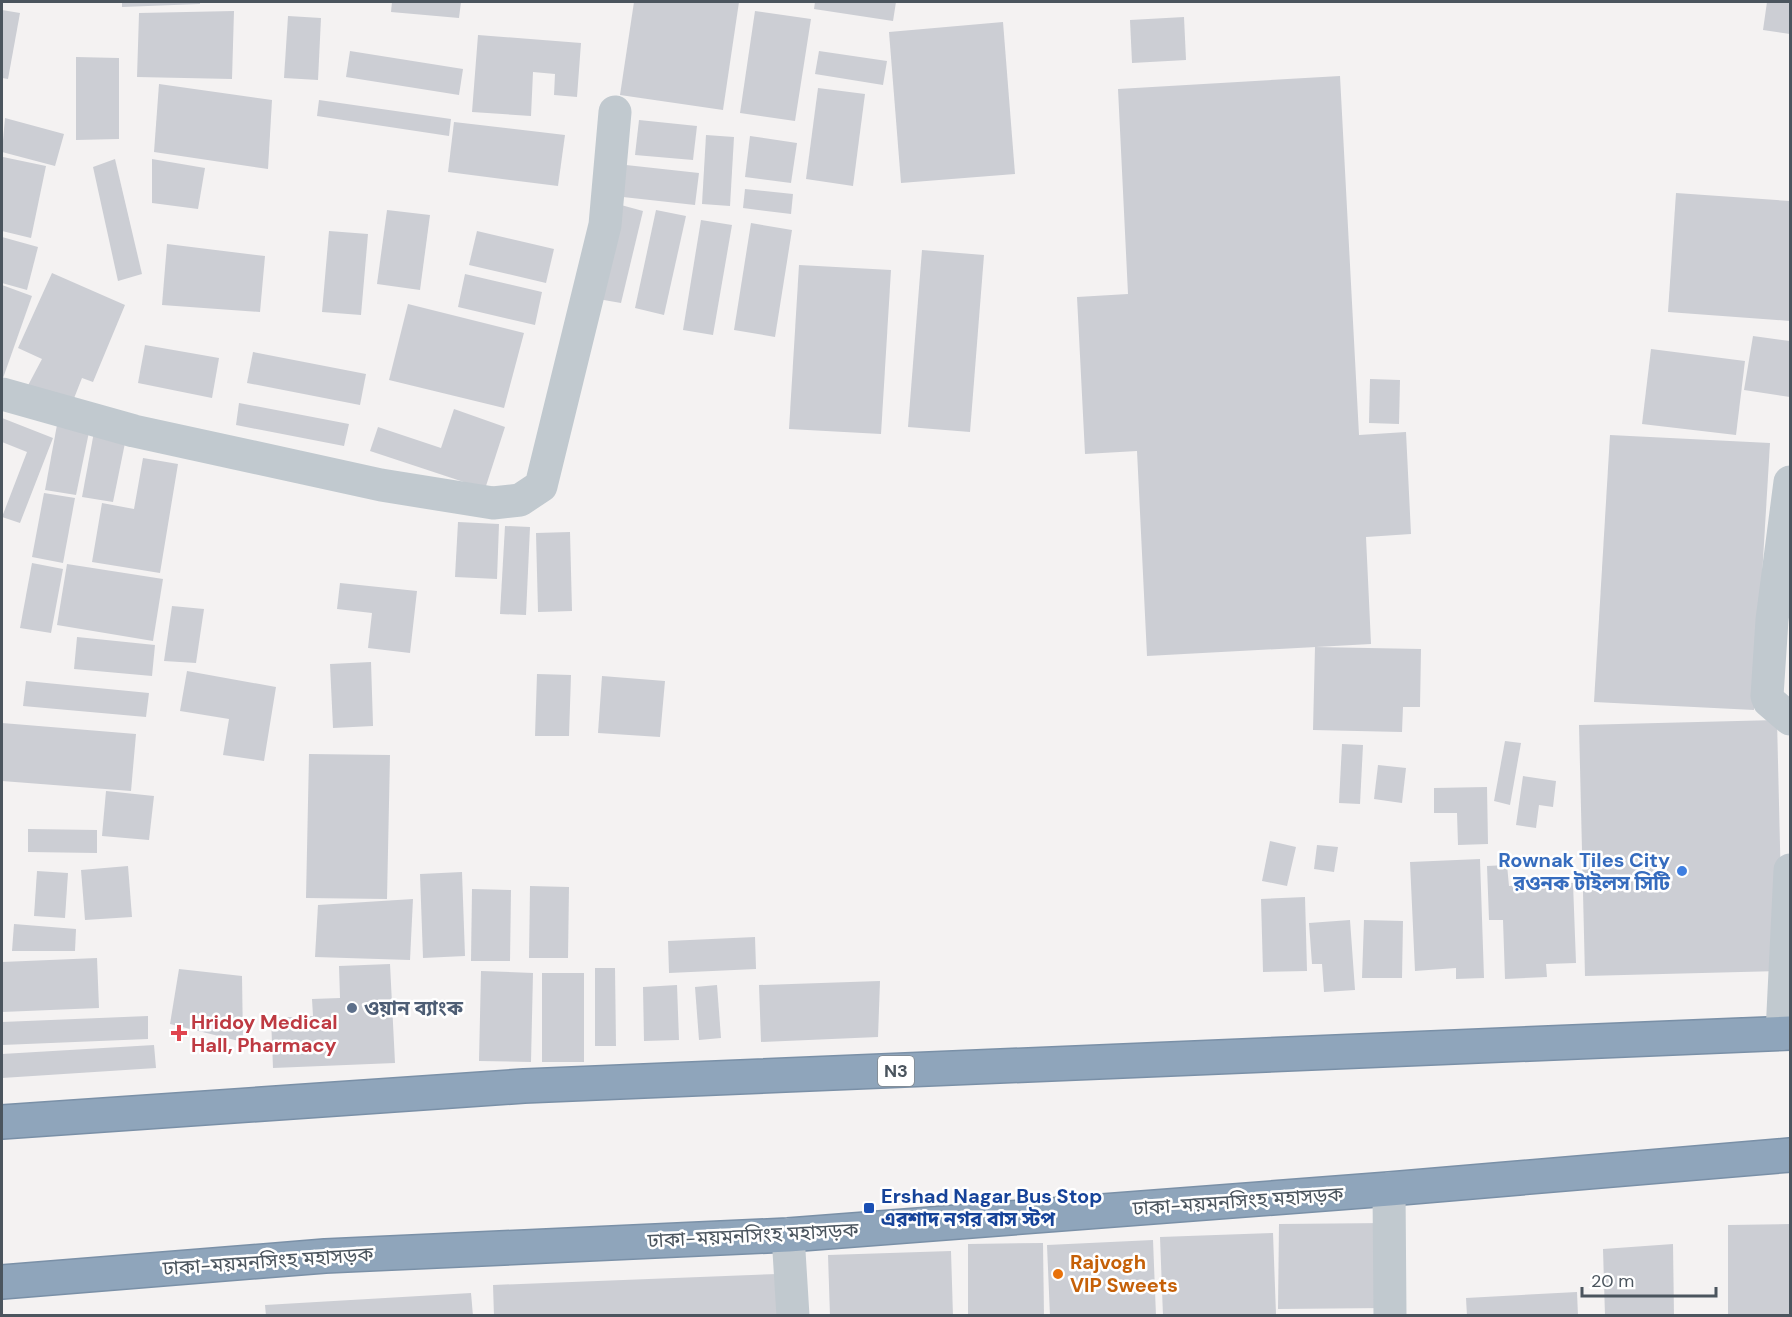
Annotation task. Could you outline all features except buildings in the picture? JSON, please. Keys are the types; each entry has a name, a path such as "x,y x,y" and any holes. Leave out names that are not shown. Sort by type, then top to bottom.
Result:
{"highway":[{"name":"N3","path":"2,1122 524,1086 1786,1033"},
{"name":"ঢাকা-ময়মনসিংহ মহাসড়ক","path":"2,1282 325,1256 788,1235 1389,1189 1791,1155"}],"street":[{"path":"2,394 134,431 381,485 493,503 520,500 541,486 603,237 615,112"},
{"path":"1791,482 1772,620 1767,696 1769,701 1791,719"},
{"path":"1786,1033 1791,870"},
{"path":"1389,1189 1390,1316"},
{"path":"788,1235 793,1316"}],"place":[{"name":"Rownak Tiles City রওনক টাইলস সিটি","path":"1682,871"},
{"name":"ওয়ান ব্যাংক","path":"352,1008"},
{"name":"Hridoy Medical Hall, Pharmacy","path":"179,1033"},
{"name":"Ershad Nagar Bus Stop এরশাদ নগর বাস স্টপ","path":"869,1208"},
{"name":"Rajvogh VIP Sweets","path":"1058,1274"}]}
